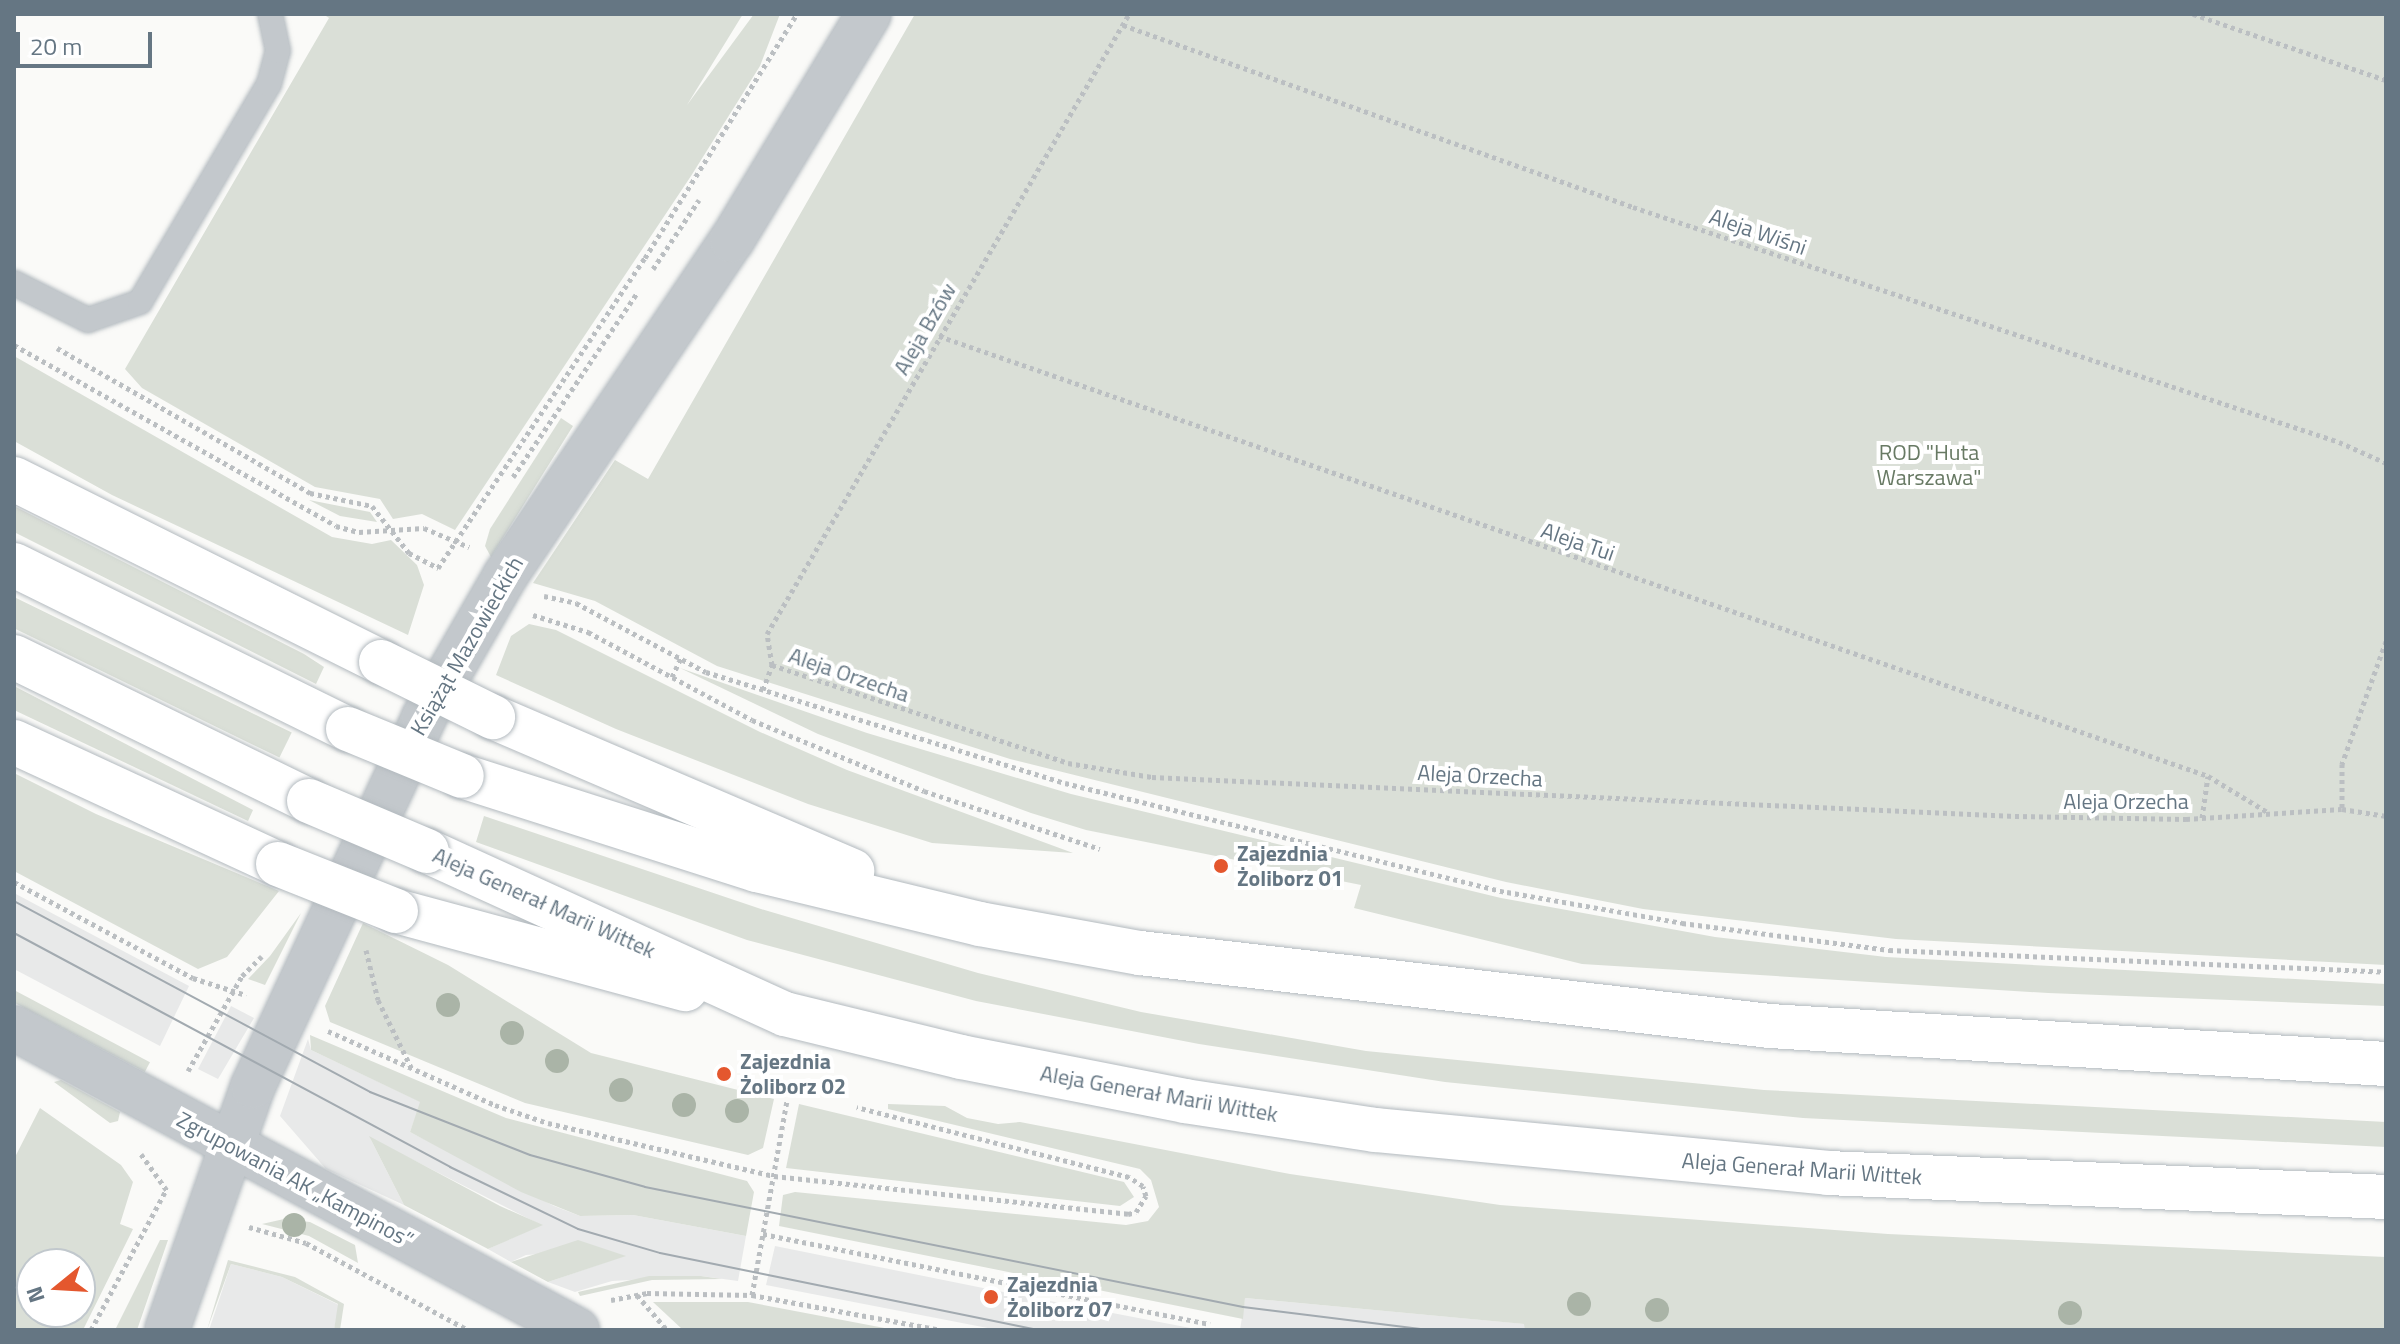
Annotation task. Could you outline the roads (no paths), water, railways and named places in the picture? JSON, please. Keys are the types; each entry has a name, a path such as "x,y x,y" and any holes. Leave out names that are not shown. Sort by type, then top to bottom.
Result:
{"main road":[{"path":"14,479 493,717 980,924"},
{"path":"14,565 348,729 462,776 757,870 980,924 1140,953 1770,1026 2386,1064"},
{"name":"Aleja Generał Marii Wittek","path":"14,657 309,801 427,851 785,1014 1171,1098 1375,1130 1828,1173 2386,1197"},
{"path":"14,742 278,864 396,911 785,1014"}],"street":[{"name":"Książąt Mazowieckich","path":"167,1330 229,1146 284,1012 424,717 505,576 732,240 869,14"},
{"name":"Zgrupowania AK „Kampinos”","path":"14,1028 229,1146 588,1317"}],"lane":[{"path":"14,283 88,320 140,302 269,84 278,51 270,14"}],"tram line":[{"path":"14,901 370,1092 530,1155 645,1187 1243,1307 1427,1330"},
{"path":"14,933 450,1167 578,1229 660,1253 1039,1330"}],"place":[{"name":"Zajezdnia Żoliborz 01","path":"1221,866"},
{"name":"Zajezdnia Żoliborz 02","path":"724,1074"},
{"name":"Zajezdnia Żoliborz 07","path":"991,1297"}],"park label":[{"name":"ROD \"Huta Warszawa\"","path":"1929,464"}]}
